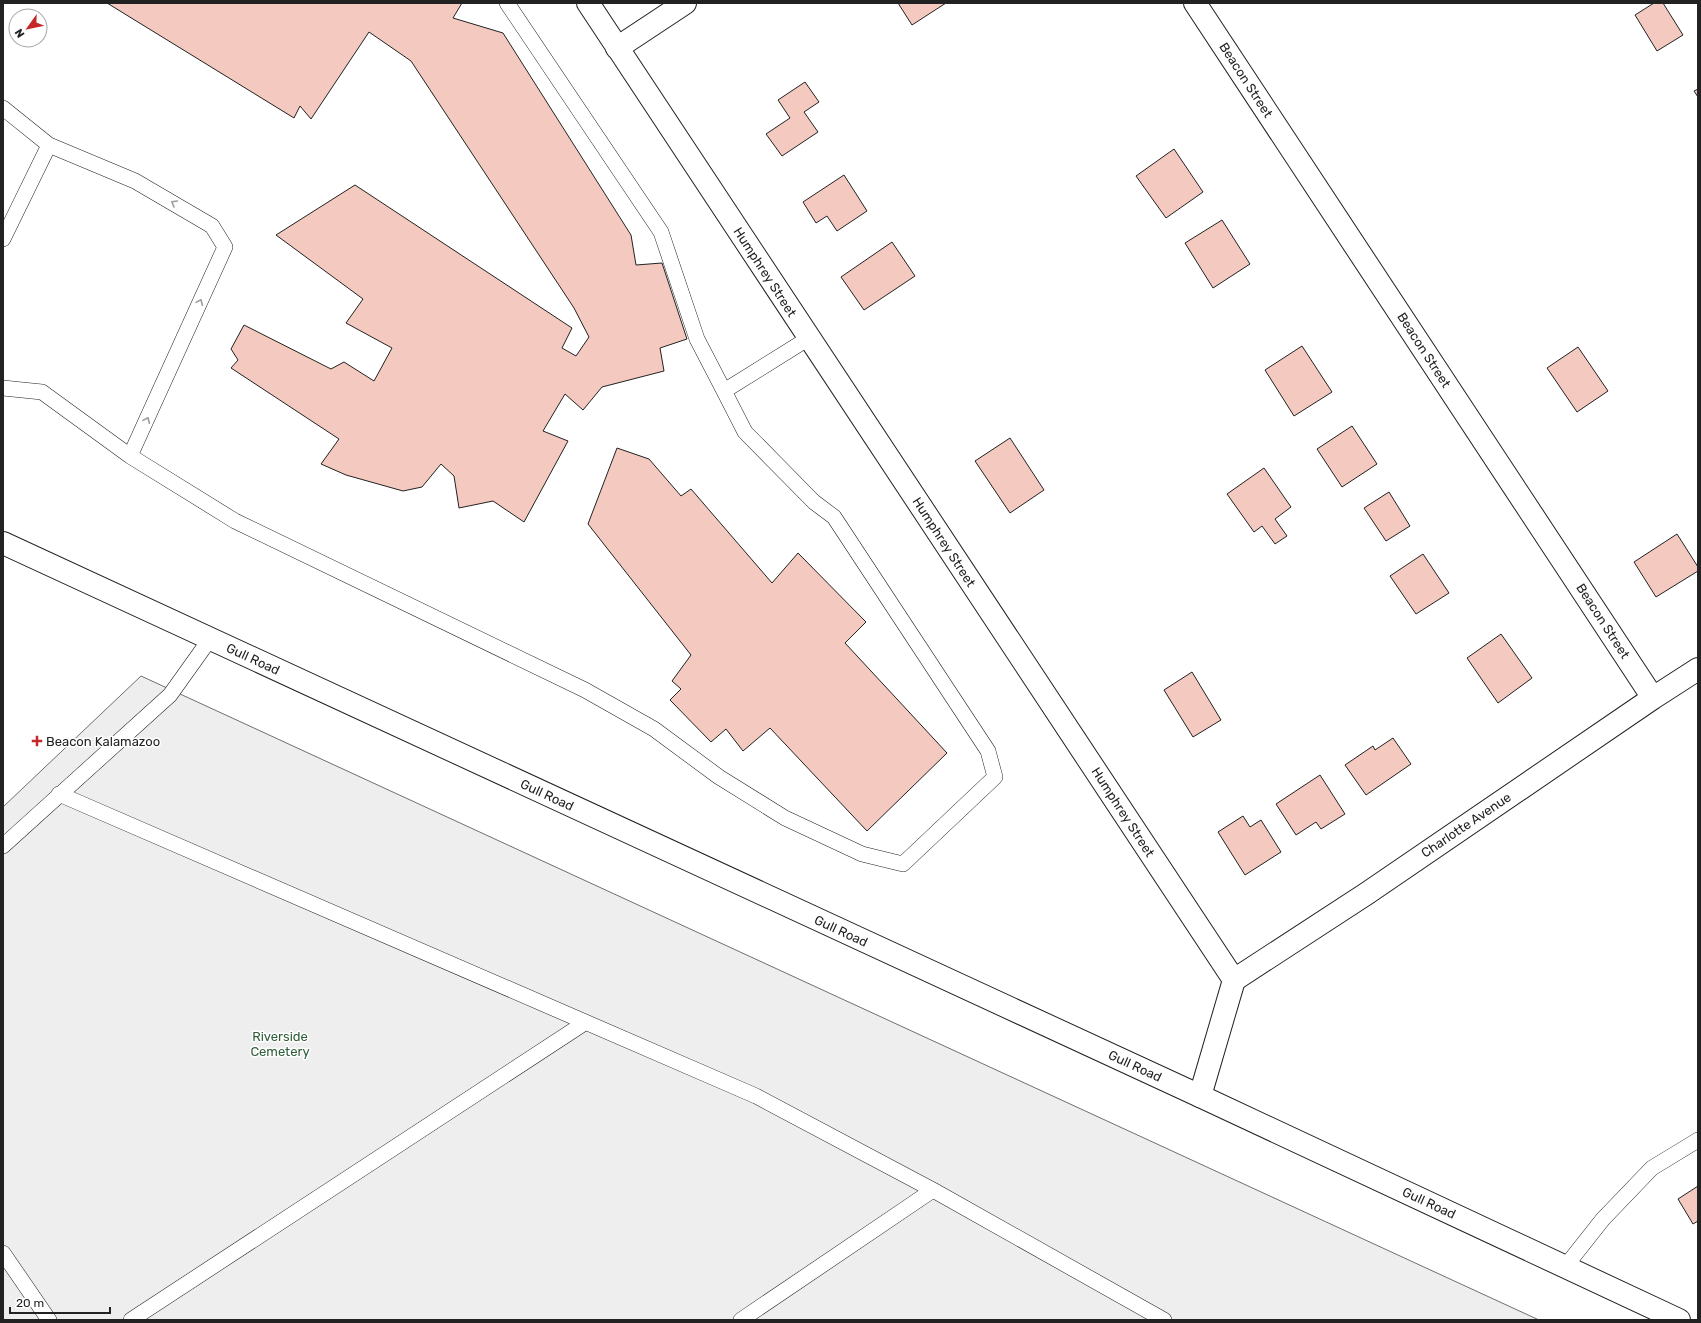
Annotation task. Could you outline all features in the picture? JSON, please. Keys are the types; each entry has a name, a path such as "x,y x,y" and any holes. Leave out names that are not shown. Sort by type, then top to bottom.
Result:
{"street":[{"name":"Humphrey Street","path":"588,3 808,338 1234,980"},
{"path":"617,48 685,3"},
{"name":"Beacon Street","path":"1195,3 1653,698"},
{"name":"Gull Road","path":"3,543 1200,1096 1679,1320"},
{"name":"Charlotte Avenue","path":"1234,980 1366,894 1653,698 1698,669"},
{"path":"1200,1096 1234,980"}],"lane":[{"path":"3,388 42,392 130,456 235,521 585,690 654,730 719,777 785,818 862,854 903,864 995,777 988,751 834,517 814,502 745,432 697,338 661,232 507,3"},
{"path":"3,108 49,145 135,181 212,226 225,247 130,456"},
{"path":"3,239 49,145"},
{"path":"724,390 808,338"},
{"path":"3,846 170,695 210,639"},
{"path":"59,794 756,1096 933,1190 1164,1320"},
{"path":"131,1320 586,1022"},
{"path":"1565,1267 1603,1219 1652,1168 1698,1140"},
{"path":"741,1320 933,1190"},
{"path":"3,1253 49,1320"}],"green space":[{"name":"Riverside Cemetery","path":"141,676 1539,1320 3,1320 3,807"}],"building":[{"path":"107,3 462,3 453,18 503,33 631,235 636,265 662,263 687,339 660,348 664,371 602,387 583,410 565,394 543,431 568,441 524,522 493,501 459,508 454,476 441,464 422,487 403,491 346,475 321,464 339,439 231,368 238,360 231,349 244,325 331,369 344,362 374,381 392,348 346,323 363,299 276,235 355,185 572,328 562,348 576,356 589,337 574,308 411,61 369,32 311,119 300,106 294,118"},
{"path":"898,3 946,3 912,25"},
{"path":"1654,3 1663,3 1683,35 1657,51 1635,15"},
{"path":"805,82 819,102 804,112 818,132 782,156 766,134 790,118 778,100"},
{"path":"1698,89 1698,97 1694,91"},
{"path":"1174,149 1203,192 1166,218 1136,176"},
{"path":"844,175 867,211 837,231 827,216 816,223 803,202"},
{"path":"1222,220 1250,264 1213,288 1185,243"},
{"path":"892,242 915,276 864,310 841,277"},
{"path":"1302,346 1332,392 1294,416 1265,370"},
{"path":"1578,347 1608,391 1577,412 1547,368"},
{"path":"1352,426 1377,464 1342,487 1317,449"},
{"path":"1010,438 1044,490 1010,513 975,461"},
{"path":"617,448 649,459 681,496 691,489 772,583 798,553 866,622 845,643 947,753 867,831 770,728 743,751 726,729 711,742 670,700 681,689 672,681 691,655 588,524"},
{"path":"1264,468 1291,507 1275,519 1287,536 1275,544 1262,526 1254,532 1227,494"},
{"path":"1389,492 1410,526 1386,541 1364,508"},
{"path":"1677,534 1698,567 1698,571 1656,597 1634,562"},
{"path":"1423,554 1449,593 1416,614 1390,576"},
{"path":"1501,634 1532,678 1498,703 1467,658"},
{"path":"1192,672 1221,720 1193,737 1164,690"},
{"path":"1393,738 1411,764 1366,795 1345,765 1373,746 1375,750"},
{"path":"1320,775 1345,814 1321,829 1316,822 1296,835 1276,804"},
{"path":"1243,816 1250,827 1261,820 1281,852 1245,875 1218,832"},
{"path":"1698,1186 1698,1221 1693,1224 1678,1199"}],"place":[{"name":"Beacon Kalamazoo","path":"37,741"}]}
